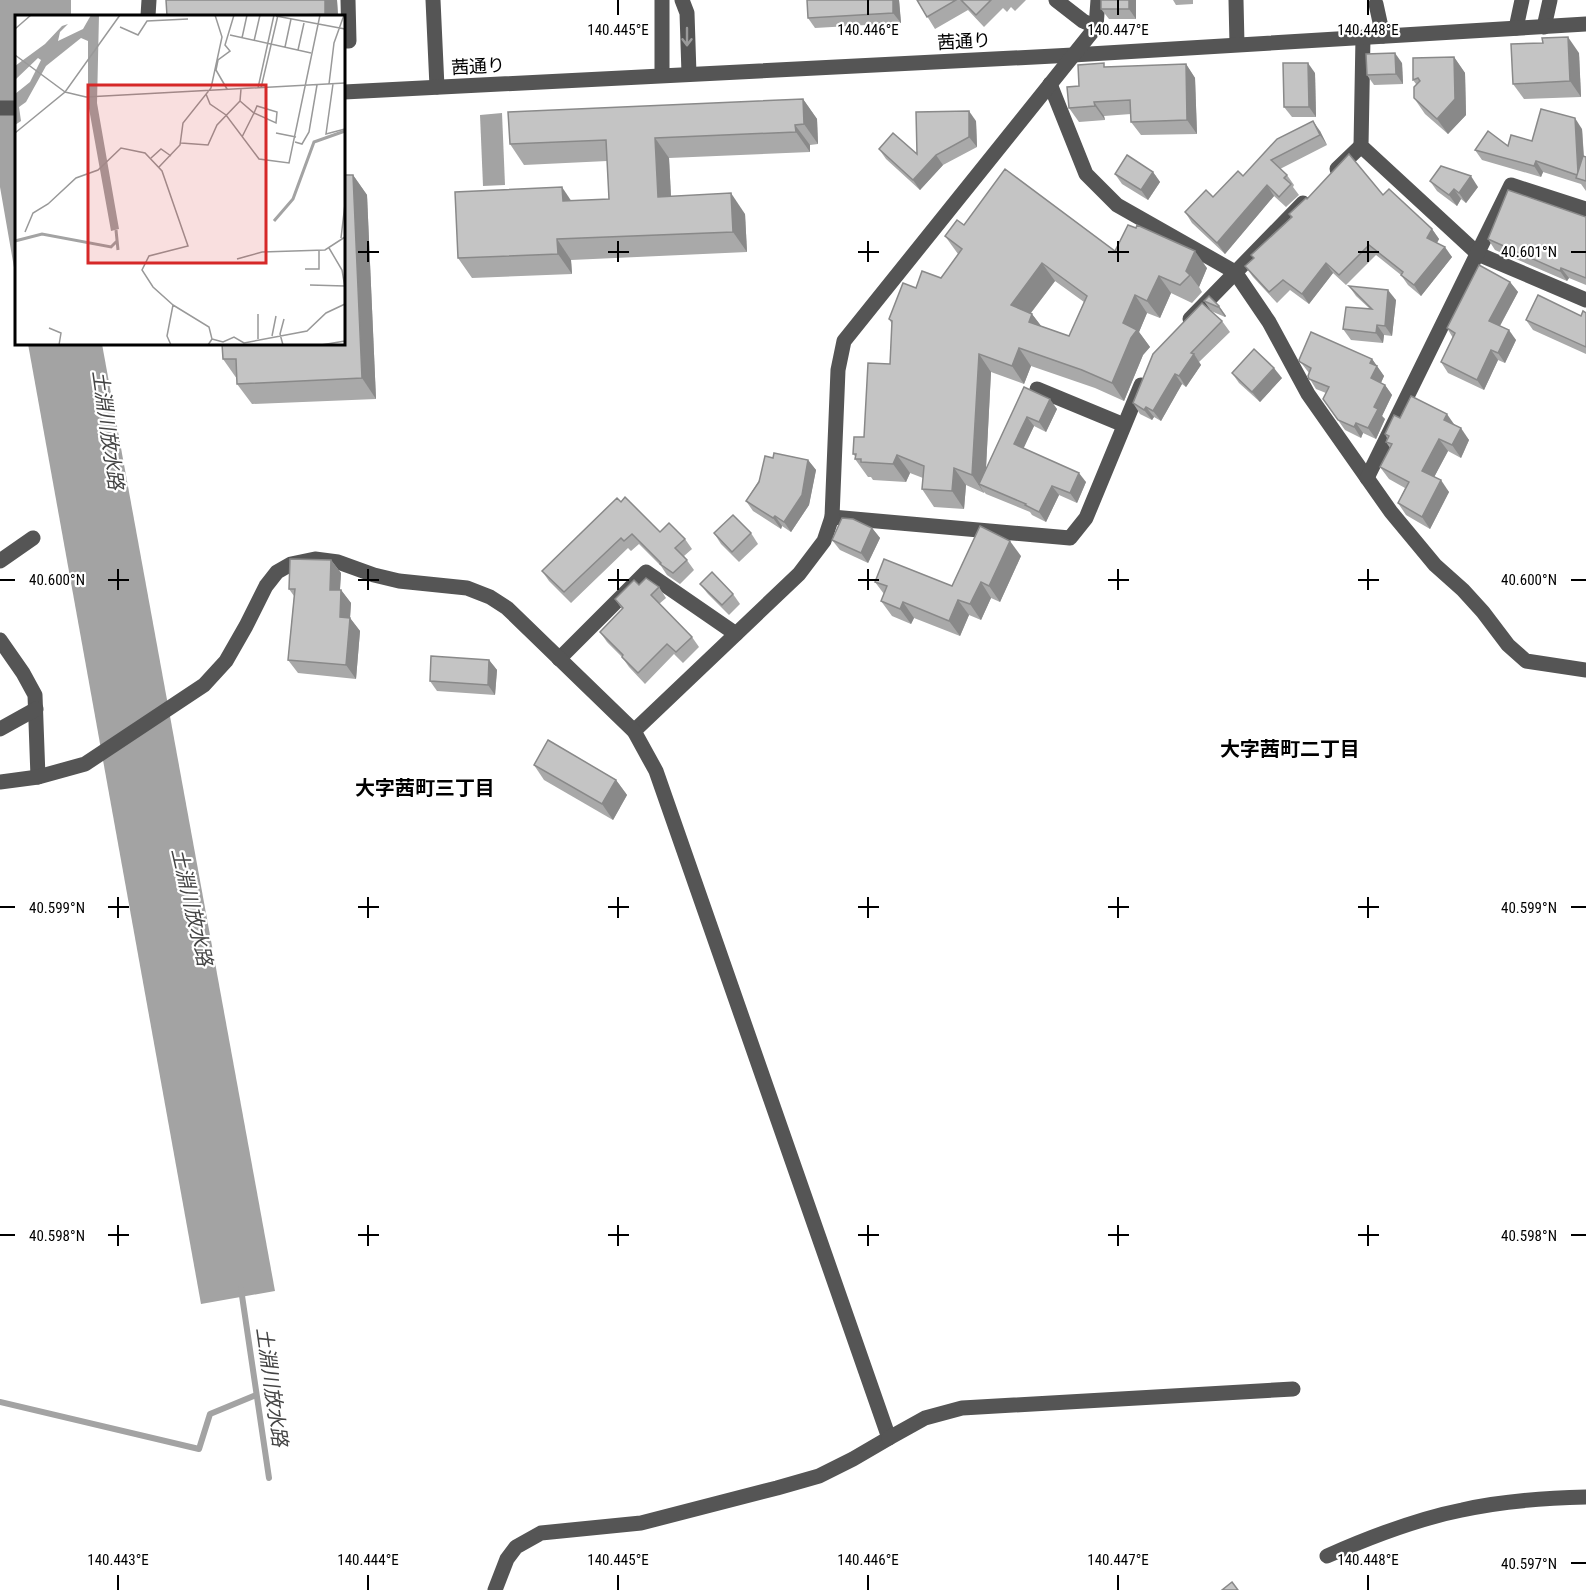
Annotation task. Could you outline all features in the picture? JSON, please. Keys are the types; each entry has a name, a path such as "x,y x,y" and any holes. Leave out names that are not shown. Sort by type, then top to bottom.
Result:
{"street":[{"path":"148,15 149,0"},
{"path":"345,41 349,41 348,0"},
{"path":"433,0 437,87"},
{"path":"662,0 662,75"},
{"path":"682,0 687,14 689,74"},
{"path":"1056,0 1083,21 1096,27"},
{"path":"634,731 799,574 824,542 832,517 838,370 844,341 1096,27 1098,0"},
{"path":"1236,0 1237,44"},
{"path":"1516,28 1522,0"},
{"path":"1544,27 1550,0"},
{"path":"1376,4 1383,36"},
{"name":"茜通り","path":"345,92 1073,55 1586,24"},
{"path":"1327,179 1360,146 1363,37"},
{"path":"1050,84 1086,174 1117,205 1235,272 1269,322 1308,394 1390,512 1435,566 1462,590 1508,645 1526,661 1586,670"},
{"path":"1360,146 1478,254 1586,300"},
{"path":"1366,478 1511,185 1586,209"},
{"path":"1182,327 1310,196"},
{"path":"832,517 1070,538 1086,518 1148,368"},
{"path":"1037,389 1124,425"},
{"path":"0,561 33,538"},
{"path":"0,782 38,777 85,764 204,685 226,661 266,586 277,572 291,564 315,559 338,562 399,581 467,588 490,597 507,608 634,731 656,771 889,1438"},
{"path":"559,659 646,572 736,634"},
{"path":"0,640 35,695 38,777"},
{"path":"0,729 36,709"},
{"path":"495,1590 507,1559 516,1547 541,1533 641,1523 819,1476 853,1460 925,1418 962,1408 1293,1389"},
{"path":"1327,1556 1426,1518 1464,1509 1556,1497 1586,1497"}],"water":[{"path":"0,0 71,0 71,15 15,15 15,273 0,187"},
{"path":"502,113 505,185 483,186 480,115"},
{"path":"28,345 102,345 275,1291 201,1304"}],"building":[{"path":"166,0 325,0 325,14 167,15"},
{"path":"807,0 893,0 893,13 808,18"},
{"path":"917,0 956,0 927,17"},
{"path":"961,0 991,0 976,15"},
{"path":"1101,0 1129,0 1129,9 1101,9"},
{"path":"1568,37 1570,81 1513,84 1511,44 1543,43 1542,38"},
{"path":"1395,53 1396,74 1367,75 1366,54"},
{"path":"1454,57 1455,99 1437,119 1414,98 1414,87 1420,81 1418,78 1413,80 1413,58"},
{"path":"1104,63 1104,67 1186,64 1187,120 1131,122 1130,100 1094,102 1095,106 1069,108 1067,87 1079,86 1078,65"},
{"path":"1283,63 1308,63 1309,107 1284,107"},
{"path":"803,99 804,124 795,125 796,132 655,138 658,197 731,193 733,232 557,239 558,254 458,258 455,192 562,187 563,201 609,199 606,140 510,144 508,112"},
{"path":"1541,109 1575,118 1577,175 1536,161 1534,166 1475,150 1488,131 1508,146 1511,135 1532,141"},
{"path":"969,111 969,137 936,155 913,180 879,149 893,133 917,154 916,112"},
{"path":"1313,121 1320,135 1271,160 1287,175 1284,178 1291,184 1279,197 1267,185 1217,243 1185,212 1206,190 1213,197 1238,171 1243,176 1277,139"},
{"path":"1349,154 1383,195 1389,189 1432,229 1427,238 1445,247 1414,285 1401,275 1403,272 1369,245 1339,275 1326,263 1302,294 1283,280 1269,292 1245,266 1254,258 1251,255 1292,217 1289,214 1307,199"},
{"path":"1127,155 1153,172 1141,190 1115,174"},
{"path":"1583,156 1586,157 1586,181 1576,178"},
{"path":"1441,166 1471,176 1459,193 1454,189 1449,195 1430,181"},
{"path":"1005,169 1115,251 1128,225 1136,228 1137,225 1195,251 1186,271 1190,275 1180,285 1159,276 1147,301 1135,295 1123,323 1137,330 1131,338 1112,383 1019,348 1012,366 979,354 972,475 954,468 952,491 922,489 924,466 897,455 893,464 861,462 861,459 855,459 856,454 853,454 854,437 864,437 868,363 890,364 892,321 889,319 903,283 916,288 922,271 941,278 962,249 945,236 957,220 964,225","holes":["1042,263 1087,296 1069,336 1029,322 1032,314 1011,305"]},
{"path":"345,175 353,175 362,378 237,384 236,359 223,359 222,345 345,345"},
{"path":"1508,190 1586,217 1586,278 1561,268 1560,271 1488,239"},
{"path":"1479,265 1510,282 1489,321 1509,330 1498,353 1491,350 1477,380 1441,362 1455,333 1447,328"},
{"path":"1349,286 1388,290 1385,326 1377,325 1376,333 1343,329 1346,307 1372,309"},
{"path":"1538,295 1581,316 1583,311 1586,313 1586,347 1526,320"},
{"path":"1209,296 1219,306 1218,307 1204,301"},
{"path":"1202,303 1222,321 1191,353 1194,354 1179,376 1175,374 1153,411 1146,407 1144,410 1133,403 1153,354"},
{"path":"1311,332 1372,359 1370,363 1377,366 1371,378 1385,385 1374,407 1378,409 1368,428 1356,423 1354,427 1338,420 1323,399 1329,387 1309,379 1311,368 1299,360"},
{"path":"1254,349 1274,368 1252,392 1232,373"},
{"path":"1024,387 1050,399 1039,422 1027,417 1014,444 1079,473 1070,493 1052,486 1039,512 979,484"},
{"path":"1411,396 1447,414 1444,420 1461,428 1452,445 1439,439 1422,471 1441,480 1422,517 1398,503 1409,482 1380,467 1392,444 1386,442 1389,436 1385,434 1394,415 1400,418"},
{"path":"774,453 808,460 802,495 784,522 775,516 773,518 746,501 759,482 765,456 773,458"},
{"path":"625,497 660,532 669,523 685,539 675,548 687,560 673,573 660,564 632,534 624,541 621,538 564,592 542,571 617,498 621,502"},
{"path":"733,515 751,533 732,552 714,533"},
{"path":"842,518 853,519 872,528 861,553 832,540"},
{"path":"980,526 1010,541 989,586 981,582 970,604 958,600 949,621 903,602 900,609 881,601 887,586 875,582 884,559 952,586"},
{"path":"290,559 331,560 330,590 341,590 340,617 350,618 346,665 288,660 295,589 289,589"},
{"path":"712,572 733,594 722,605 700,584"},
{"path":"646,578 659,587 651,595 692,637 676,652 667,644 638,673 600,632 623,608 615,599 634,580 639,585"},
{"path":"431,656 489,660 488,685 430,681"},
{"path":"548,740 616,780 602,804 534,765"},
{"path":"1232,1582 1238,1590 1222,1590"}],"waterway":[{"name":"土淵川放水路","path":"241,1289 269,1478"},
{"path":"0,1402 199,1449 210,1414 256,1395"}],"district":[{"name":"大字茜町二丁目","path":"1290,749"},
{"name":"大字茜町三丁目","path":"425,788"}]}
